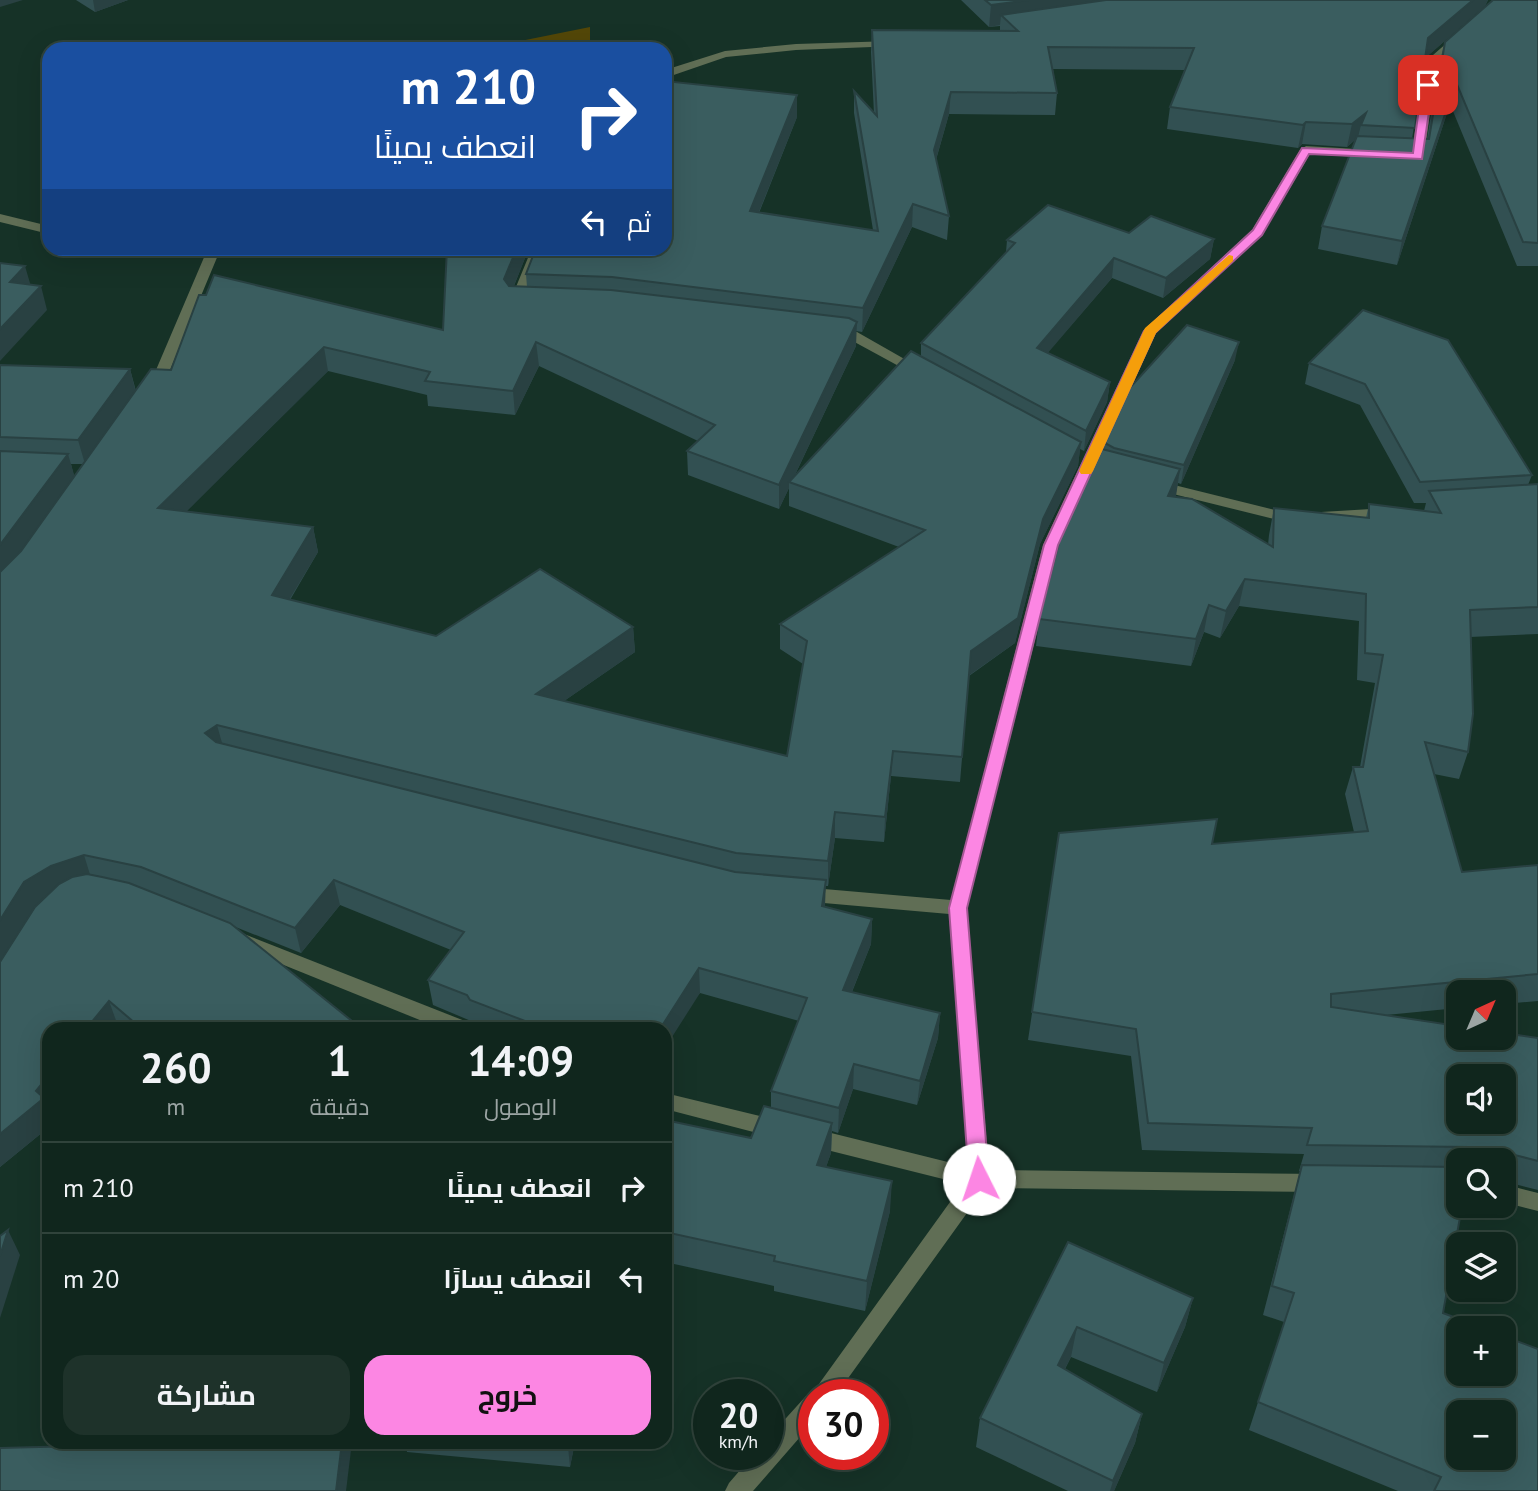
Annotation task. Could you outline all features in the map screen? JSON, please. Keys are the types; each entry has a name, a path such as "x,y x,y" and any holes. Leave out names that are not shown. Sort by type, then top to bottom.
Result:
{"street":[{"path":"834,1379 979,1179 958,908 1051,545 1084,460 1150,331 1257,232 1306,150 1418,157 1431,62 1471,27"},
{"path":"672,72 726,54 796,47 900,43"},
{"path":"0,218 42,228"},
{"path":"139,404 163,370 212,256"},
{"path":"530,304 516,304 536,256"},
{"path":"825,331 852,335 936,380"},
{"path":"1084,460 1105,472"},
{"path":"1141,481 1292,519 1401,512"},
{"path":"778,891 958,908"},
{"path":"218,931 446,1022"},
{"path":"672,1103 979,1179 1348,1183"},
{"path":"1516,1196 1538,1202"},
{"path":"737,1491 798,1422"}],"shaded area":[{"path":"590,27 590,42 516,42"}],"building":[{"path":"985,0 1029,0 991,5"},
{"path":"1106,0 1473,0 1428,38 1415,128 1361,125 1366,113 1352,124 1306,122 1303,125 1170,107 1194,48 1048,47 1057,93 951,92 934,150 949,216 913,204 863,308 612,277 526,274 533,256 672,256 672,82 797,95 750,211 878,231 854,91 877,116 872,30 1018,31 1001,15"},
{"path":"1493,0 1538,0 1538,243 1523,242 1456,82 1402,241 1322,226 1357,136 1429,139 1445,42"},
{"path":"1048,205 1129,233 1151,216 1214,239 1166,278 1114,258 1037,348 1110,382 1086,431 921,343 1015,243 1007,240"},
{"path":"447,256 514,256 504,279 509,286 611,290 849,318 857,322 779,485 687,451 715,425 536,342 513,391 425,381 430,372 324,347 158,508 313,527 272,595 436,636 540,569 633,627 536,694 787,756 807,641 780,624 925,530 789,482 911,351 1081,442 1043,519 1018,618 971,651 962,757 893,751 885,817 835,812 828,861 736,853 217,725 205,733 216,742 735,872 826,880 822,906 872,919 843,990 940,1013 920,1081 854,1064 839,1108 771,1091 807,998 699,968 664,1022 528,1022 470,1000 467,995 428,980 464,932 334,880 295,928 141,867 84,855 51,866 24,882 0,920 0,572 21,551 151,369 171,370 199,295 206,295 214,275 443,330"},
{"path":"0,263 25,266 10,282 41,286 0,329"},
{"path":"1363,310 1448,340 1532,475 1420,482 1365,384 1309,363"},
{"path":"1187,325 1239,342 1184,465 1114,448 1103,442 1126,392"},
{"path":"0,365 130,369 78,440 0,437"},
{"path":"1098,448 1180,469 1168,496 1192,499 1273,547 1274,508 1369,518 1369,504 1441,513 1429,491 1538,484 1538,607 1470,610 1473,714 1468,752 1425,742 1462,872 1538,865 1538,974 1446,980 1446,983 1331,994 1331,1007 1446,1024 1446,1050 1516,1050 1516,1035 1538,1038 1538,1161 1516,1155 1516,1148 1307,1145 1312,1128 1148,1123 1136,1029 1032,1012 1059,833 1217,819 1212,844 1368,831 1353,767 1363,767 1383,655 1365,653 1366,594 1245,579 1226,611 1209,605 1196,639 1039,619 1065,519"},
{"path":"0,451 68,454 0,545"},
{"path":"87,874 129,883 230,923 353,1022 134,1022 109,1001 92,1022 42,1022 42,1084 36,1091 42,1100 0,1134 0,962 35,907 59,884 72,877"},
{"path":"764,1106 832,1123 817,1165 892,1181 867,1281 774,1261 775,1256 672,1234 672,1121 751,1138"},
{"path":"1302,1165 1446,1167 1446,1218 1460,1218 1457,1232 1446,1232 1446,1296 1443,1313 1451,1316 1446,1316 1446,1386 1516,1386 1516,1341 1538,1349 1538,1491 1434,1491 1441,1477 1258,1402 1294,1293 1272,1286"},
{"path":"8,1230 0,1256 0,1236"},
{"path":"1068,1242 1193,1298 1164,1363 1077,1327 1058,1365 1142,1414 1113,1481 980,1418"},
{"path":"0,1448 341,1449 336,1491 0,1491"}],"slow traffic":[{"path":"1086,471 1150,331 1229,258"}],"route":[{"path":"979,1179 958,908 1051,545 1150,331 1257,232 1306,150 1418,157 1428,85"}]}
